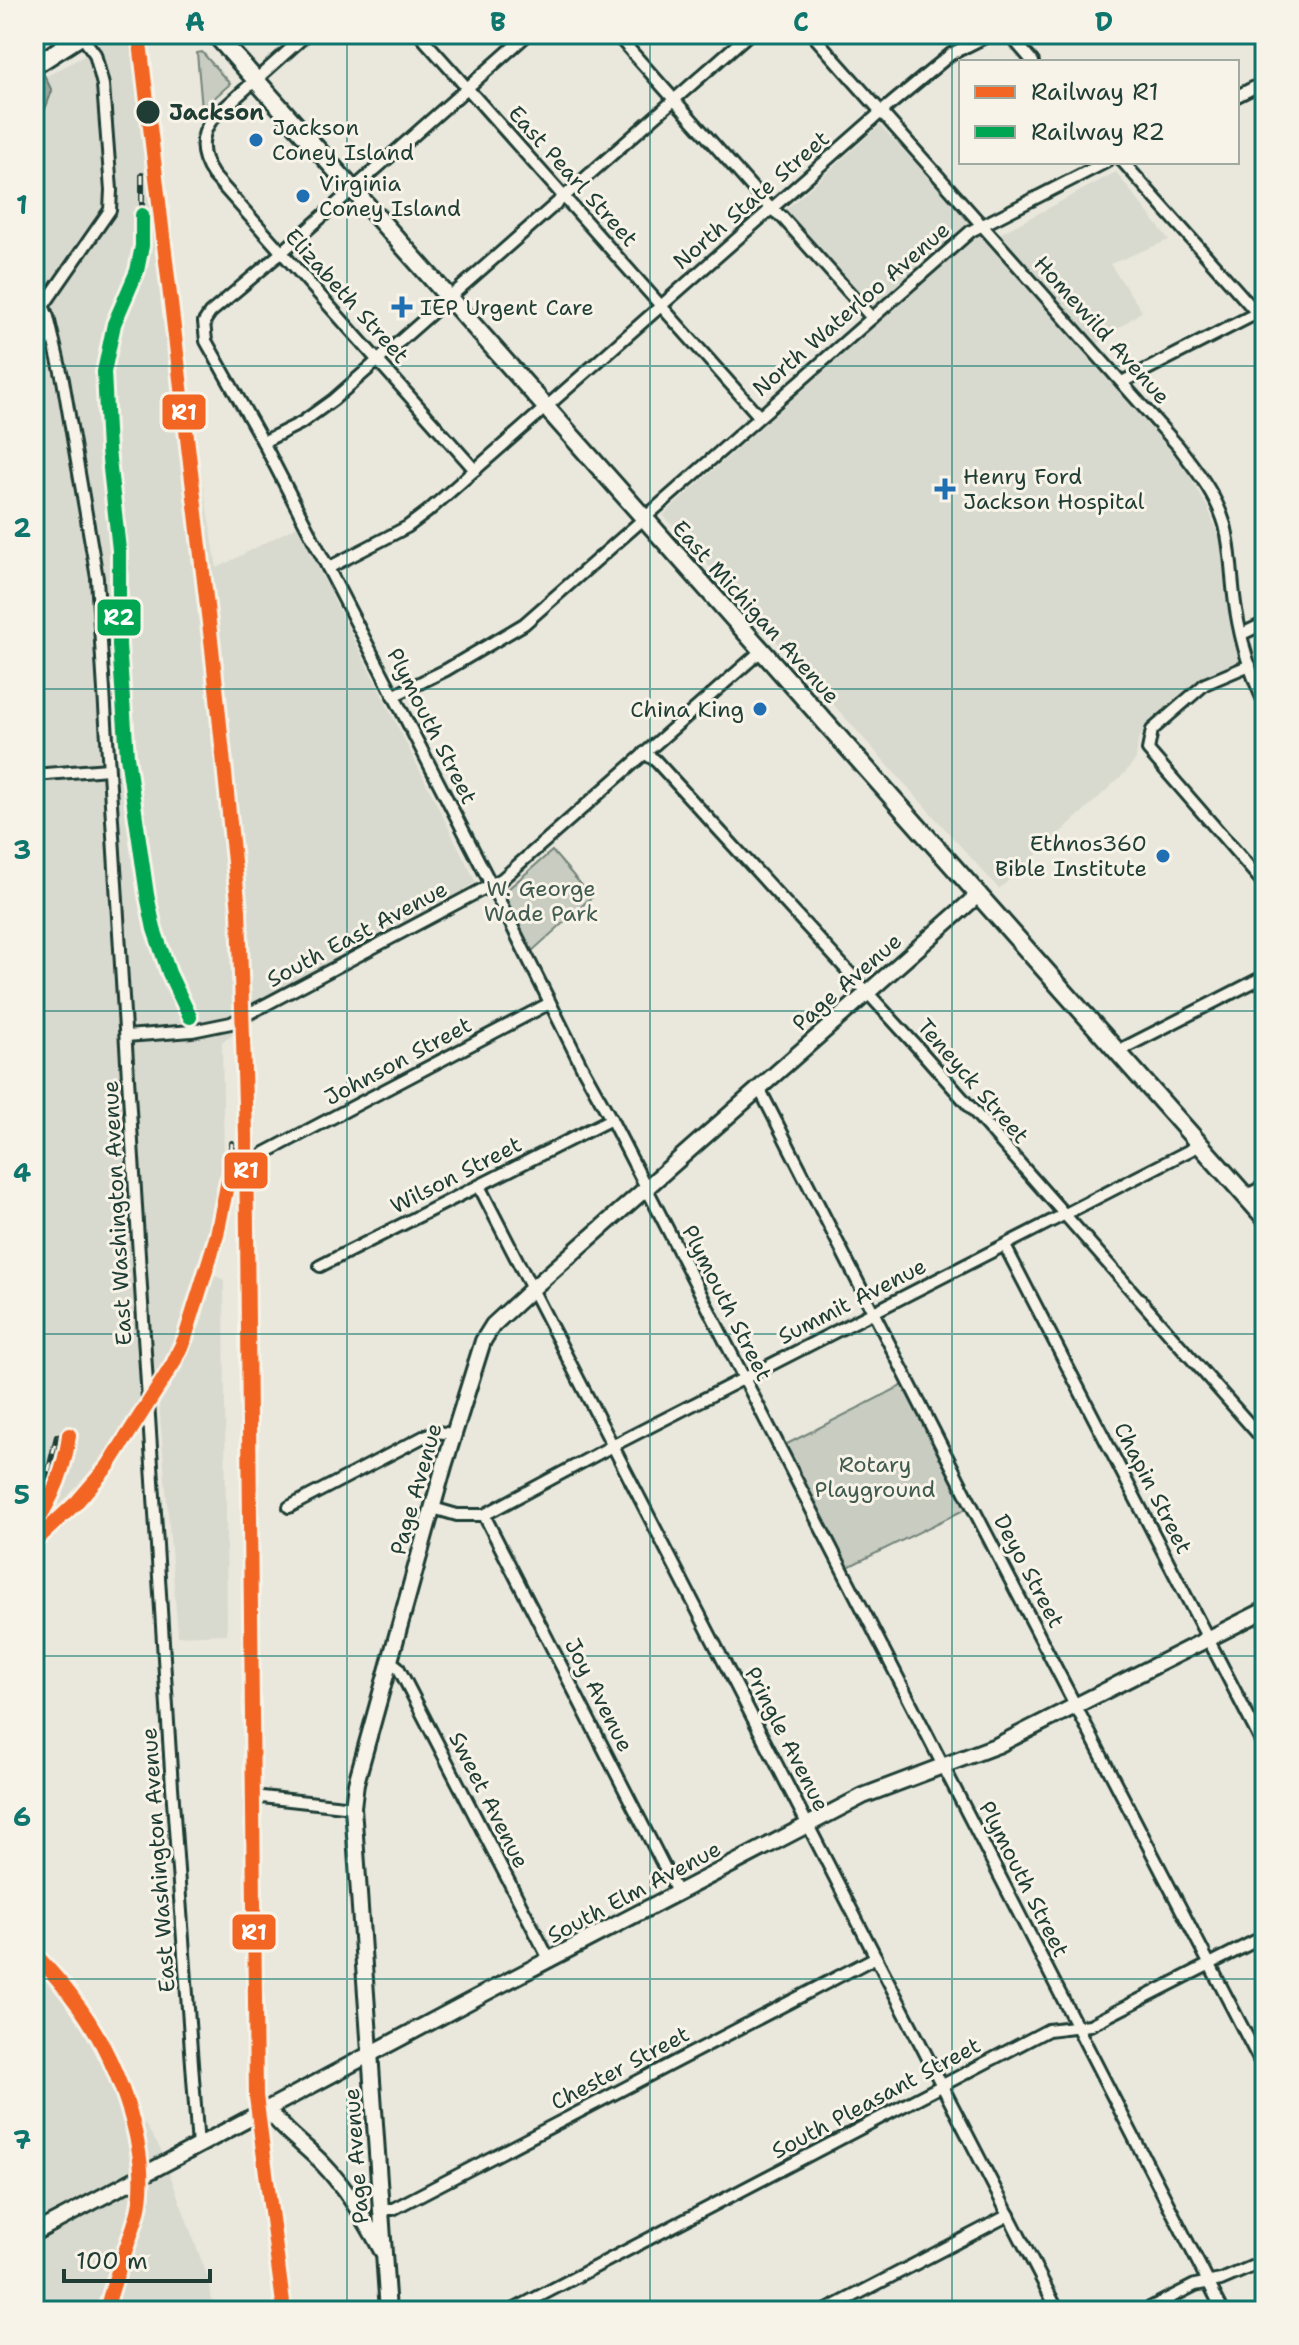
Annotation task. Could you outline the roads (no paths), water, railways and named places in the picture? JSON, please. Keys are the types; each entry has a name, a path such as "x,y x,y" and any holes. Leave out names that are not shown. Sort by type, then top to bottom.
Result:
{"main road":[{"name":"East Michigan Avenue","path":"215,34 1265,1218"},
{"path":"38,64 81,35"}],"street":[{"path":"255,80 307,34"},
{"name":"East Pearl Street","path":"419,34 759,416"},
{"path":"281,253 528,34"},
{"path":"616,34 872,318"},
{"path":"263,442 310,417 378,361 749,34"},
{"name":"Homewild Avenue","path":"812,34 1122,382 1204,480 1218,505 1225,527 1236,611 1250,665 1265,704"},
{"name":"North State Street","path":"328,568 407,527 880,113 951,54 991,34"},
{"path":"1009,34 1031,60"},
{"path":"44,305 110,210 103,85 97,59 81,35"},
{"name":"Elizabeth Street","path":"255,80 206,127 202,142 203,157 210,171 475,470"},
{"path":"1239,95 1265,82"},
{"name":"North Waterloo Avenue","path":"393,696 513,632 932,264 982,225 1102,164"},
{"path":"1122,382 1262,314 1125,164"},
{"name":"Plymouth Street","path":"281,253 210,313 204,322 206,341 263,442 1223,2311"},
{"name":"East Washington Avenue","path":"34,285 44,305 70,417 94,554 172,1787 198,2147"},
{"path":"34,365 50,328"},
{"path":"1242,634 1265,623"},
{"name":"South East Avenue","path":"126,1036 192,1031 231,1023 502,879 761,651"},
{"path":"1250,665 1205,684 1152,730 1148,743 1153,756 1265,885"},
{"name":"Teneyck Street","path":"644,753 655,760 908,1037 1265,1442"},
{"path":"34,775 108,769"},
{"name":"Page Avenue","path":"388,2311 353,1807 356,1783 390,1661 483,1341 493,1325 532,1289 979,894"},
{"path":"1116,1052 1265,976"},
{"name":"Johnson Street","path":"265,1153 550,1003"},
{"name":"Deyo Street","path":"759,1088 1265,2071"},
{"name":"Wilson Street","path":"320,1266 611,1119"},
{"name":"Summit Avenue","path":"484,1515 614,1445 1200,1145"},
{"name":"Pringle Avenue","path":"479,1186 1058,2311"},
{"path":"1245,1196 1265,1186"},
{"name":"Chapin Street","path":"1005,1246 1265,1749"},
{"path":"289,1507 425,1436 435,1432 455,1434"},
{"path":"433,1508 457,1515 484,1515"},
{"name":"Joy Avenue","path":"484,1515 678,1894"},
{"name":"South Elm Avenue","path":"34,2233 874,1791 998,1745 1265,1610"},
{"name":"Sweet Avenue","path":"390,1661 398,1667 550,1961"},
{"path":"262,1797 353,1807"},
{"name":"South Pleasant Street","path":"511,2311 1048,2030 1090,2025 1265,1936"},
{"name":"Chester Street","path":"382,2209 393,2209 876,1957"},
{"path":"268,2109 342,2185 366,2220 385,2257"},
{"path":"825,2311 1009,2215"},
{"path":"1144,2311 1195,2285 1209,2283 1265,2261"}],"railway":[{"path":"142,175 142,246 137,271 110,339 104,394 119,550 118,623 127,756 154,929 169,973 190,1017"},
{"path":"34,1542 76,1503 108,1466 173,1364 185,1338 217,1235 227,1192 232,1143"},
{"path":"34,1527 57,1483 69,1435"},
{"path":"34,1504 47,1477 57,1436"},
{"path":"34,1953 69,1994 103,2045 135,2130 140,2159 138,2212 106,2311"}],"rail line":[{"name":"R1","path":"139,34 212,648 239,910 246,1135 256,2096 284,2311"},
{"name":"R2","path":"142,215 142,246 137,271 114,324 104,372 108,450 119,550 119,645 127,756 147,895 154,929 169,973 190,1017"},
{"name":"R1","path":"34,1542 76,1503 108,1466 173,1364 185,1338 217,1235 228,1180"},
{"name":"R1","path":"34,1526 57,1483 69,1435"},
{"name":"R1","path":"34,1953 69,1994 103,2045 135,2130 140,2159 138,2212 106,2311"}],"place":[{"name":"Jackson","path":"148,112"},
{"name":"Jackson Coney Island","path":"256,140"},
{"name":"Virginia Coney Island","path":"303,196"},
{"name":"IEP Urgent Care","path":"402,307"},
{"name":"Henry Ford Jackson Hospital","path":"945,489"},
{"name":"China King","path":"760,709"},
{"name":"Ethnos360 Bible Institute","path":"1163,856"}],"park label":[{"name":"W. George Wade Park","path":"541,900"},
{"name":"Rotary Playground","path":"875,1476"}]}
